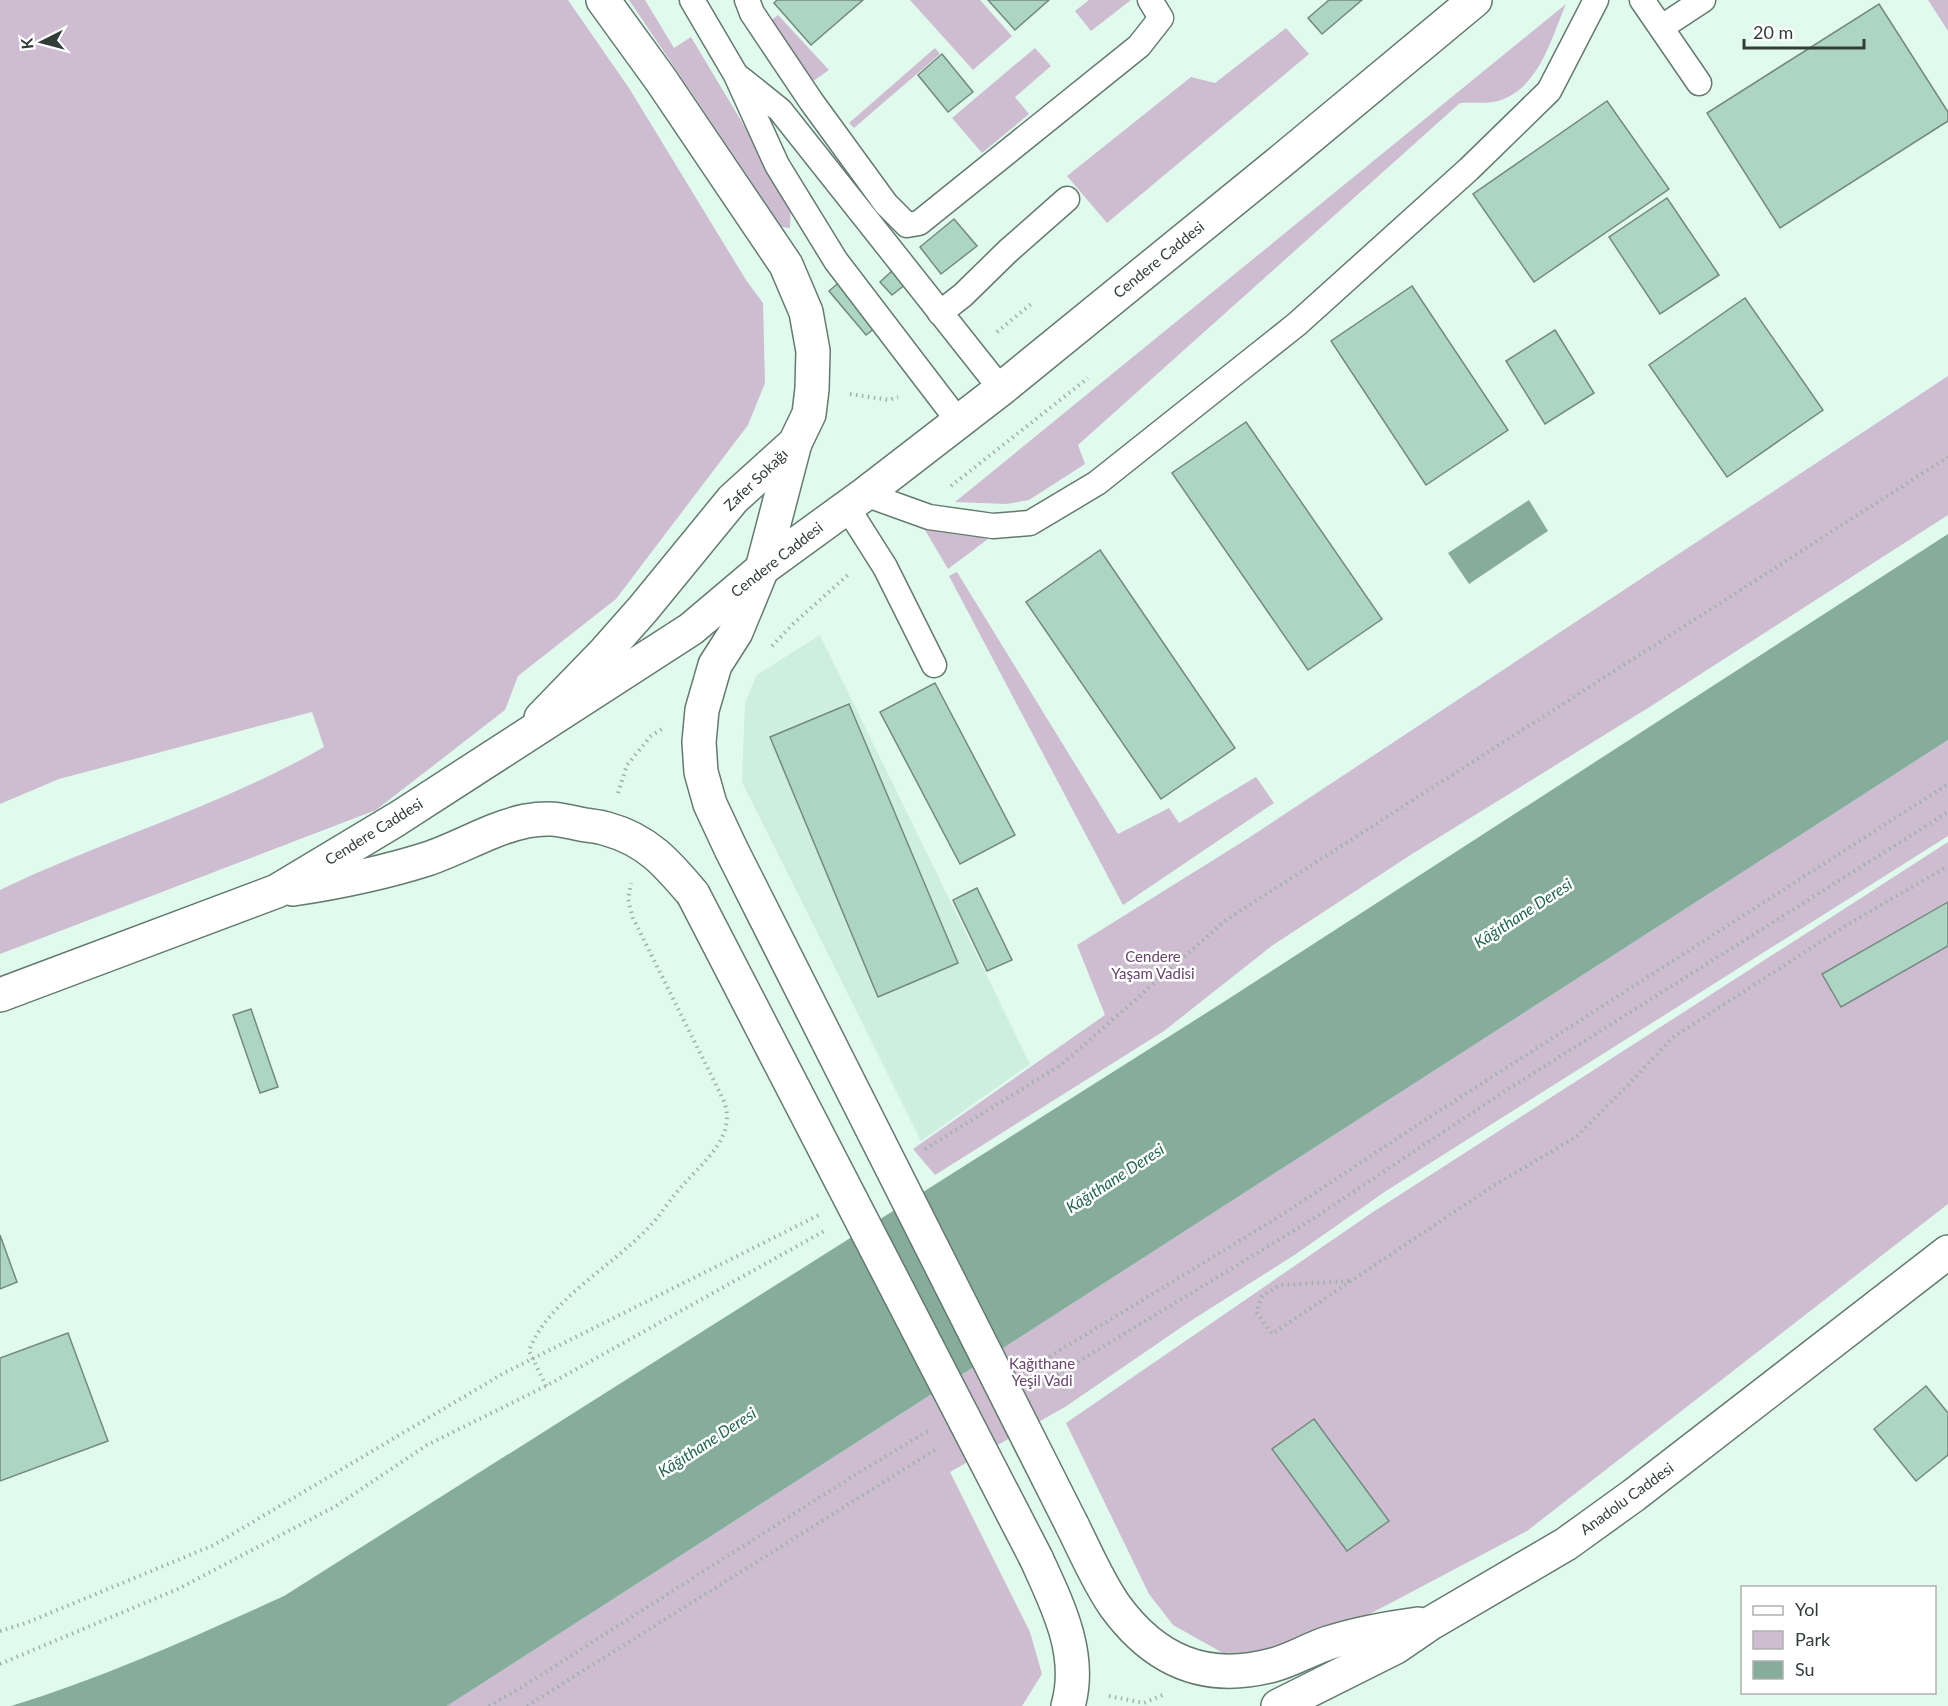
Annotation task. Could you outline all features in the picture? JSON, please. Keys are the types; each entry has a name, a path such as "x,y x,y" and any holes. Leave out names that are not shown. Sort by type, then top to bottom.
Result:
{"main road":[{"name":"Zafer Sokağı","path":"525,735 643,609 733,499 795,443 809,414 812,389 813,351 806,312 786,265 661,80 603,0"},
{"name":"Cendere Caddesi","path":"0,995 277,891 397,819 691,629 762,569 856,501 1001,389 1475,0"},
{"path":"795,443 762,569 736,632 715,665 702,710 699,742 701,772 710,804 730,849 1114,1605 1133,1628 1160,1652 1186,1665 1228,1672 1252,1670 1276,1664 1329,1643 1402,1626 1431,1623"},
{"path":"277,891 348,881 403,867 525,821 557,818 607,829 643,843 668,864 693,894 1036,1558 1054,1597 1070,1641 1073,1688 1068,1706"},
{"name":"Anadolu Caddesi","path":"1278,1706 1396,1647 1431,1623 1566,1544 1948,1252"}],"lane":[{"path":"692,0 726,62 736,75 777,165 836,261 959,422"},
{"path":"747,0 752,13 811,101 886,204 907,225 919,223 1139,46 1161,18 1150,0"},
{"path":"856,501 929,517 993,526 1030,522 1097,483 1298,324 1469,169 1549,91 1596,0"},
{"path":"1642,0 1700,83"},
{"path":"1662,27 1703,0"},
{"path":"736,75 780,110 1001,389"},
{"path":"940,313 963,296 1008,251 1067,199"},
{"path":"856,501 885,567 934,665"}],"path":[{"path":"842,393 889,400 900,397"},
{"path":"922,1151 1061,1065 1226,921 1948,457"},
{"path":"607,829 627,765 651,736 674,721 702,710"},
{"path":"1034,1367 1274,1220 1425,1120 1948,784"},
{"path":"1036,1388 1308,1222 1531,1074 1948,812"},
{"path":"1349,1281 1280,1286 1262,1296 1256,1312 1272,1334 1493,1186 1575,1137 1672,1038 1845,926 1948,866"},
{"path":"546,1386 531,1359 529,1351 533,1339 561,1304 650,1226 719,1143 728,1123 723,1099 633,918 628,898 632,886 629,876"},
{"path":"0,1631 26,1623 214,1545 504,1373 823,1212"},
{"path":"0,1664 178,1589 336,1506 427,1445 546,1386 826,1229"},
{"path":"489,1706 936,1426"},
{"path":"527,1706 947,1443"}],"shaded area":[{"path":"820,635 1030,1064 921,1141 742,782 745,703 757,675"}],"green space":[{"path":"0,0 568,0 629,88 746,280 763,303 765,383 748,425 616,599 518,676 505,710 376,810 0,954 0,890 81,854 205,805 324,747 312,712 59,779 0,804"},
{"path":"629,0 645,0 674,48 691,37 791,204 790,228 782,227"},
{"path":"910,0 980,0 1012,36 973,70"},
{"path":"1089,0 1131,0 1091,31 1075,11"},
{"path":"1928,0 1948,0 1948,31"},
{"path":"1566,4 1542,61 1524,86 1498,101 1460,103 1078,445 1085,464 1029,500 1007,504 955,502"},
{"path":"778,15 829,70 809,84 769,22"},
{"path":"1286,28 1309,54 1107,223 1067,176 1191,77 1215,83"},
{"path":"935,48 940,54 854,128 849,123"},
{"path":"1035,48 1051,66 1015,97 1029,114 982,153 952,118"},
{"name":"Cendere Yaşam Vadisi","path":"1948,376 1948,515 1648,708 1412,854 1273,945 1164,1031 935,1175 913,1149 1105,1015 1077,945 1247,839"},
{"path":"922,525 988,539 948,569"},
{"path":"957,572 1118,834 1169,808 1179,823 1256,777 1274,803 1123,905 949,576"},
{"name":"Kağıthane Yeşil Vadi","path":"1948,740 1948,836 1386,1191 1296,1254 1189,1322 1065,1407 950,1472 1030,1632 1042,1674 1022,1706 447,1706"},
{"path":"1948,842 1948,1204 1527,1531 1366,1616 1263,1655 1230,1657 1173,1625 1149,1594 1066,1423 1373,1212"}],"water":[{"path":"1529,500 1548,531 1469,584 1448,553"},
{"name":"Kâğıthane Deresi","path":"1948,534 1948,740 447,1706 11,1706 115,1669 284,1596 1222,1003"}],"building":[{"path":"777,0 863,0 811,45 774,3"},
{"path":"988,0 1049,0 1015,30"},
{"path":"1329,0 1362,0 1322,34 1308,18"},
{"path":"1879,4 1948,112 1948,121 1780,228 1707,113"},
{"path":"942,54 973,92 948,112 918,75"},
{"path":"1607,101 1669,189 1534,282 1473,194"},
{"path":"1667,198 1719,275 1660,314 1609,237"},
{"path":"954,219 977,246 941,274 920,247"},
{"path":"894,269 906,284 892,295 880,282"},
{"path":"842,280 879,325 866,335 829,291"},
{"path":"1412,286 1508,430 1426,485 1331,341"},
{"path":"1745,298 1823,410 1727,477 1649,365"},
{"path":"1555,330 1594,393 1545,424 1506,361"},
{"path":"1246,422 1382,619 1308,670 1172,473"},
{"path":"1100,550 1235,748 1161,799 1026,602"},
{"path":"935,683 1015,835 960,864 880,712"},
{"path":"849,704 958,963 878,997 770,737"},
{"path":"977,888 1012,960 987,971 953,900"},
{"path":"1948,902 1948,946 1841,1007 1822,974"},
{"path":"251,1009 278,1087 260,1093 233,1015"},
{"path":"0,1235 17,1282 0,1289"},
{"path":"68,1333 108,1441 0,1481 0,1358"},
{"path":"1926,1386 1948,1413 1948,1455 1916,1481 1874,1429"},
{"path":"1314,1419 1389,1521 1347,1551 1272,1449"}]}
